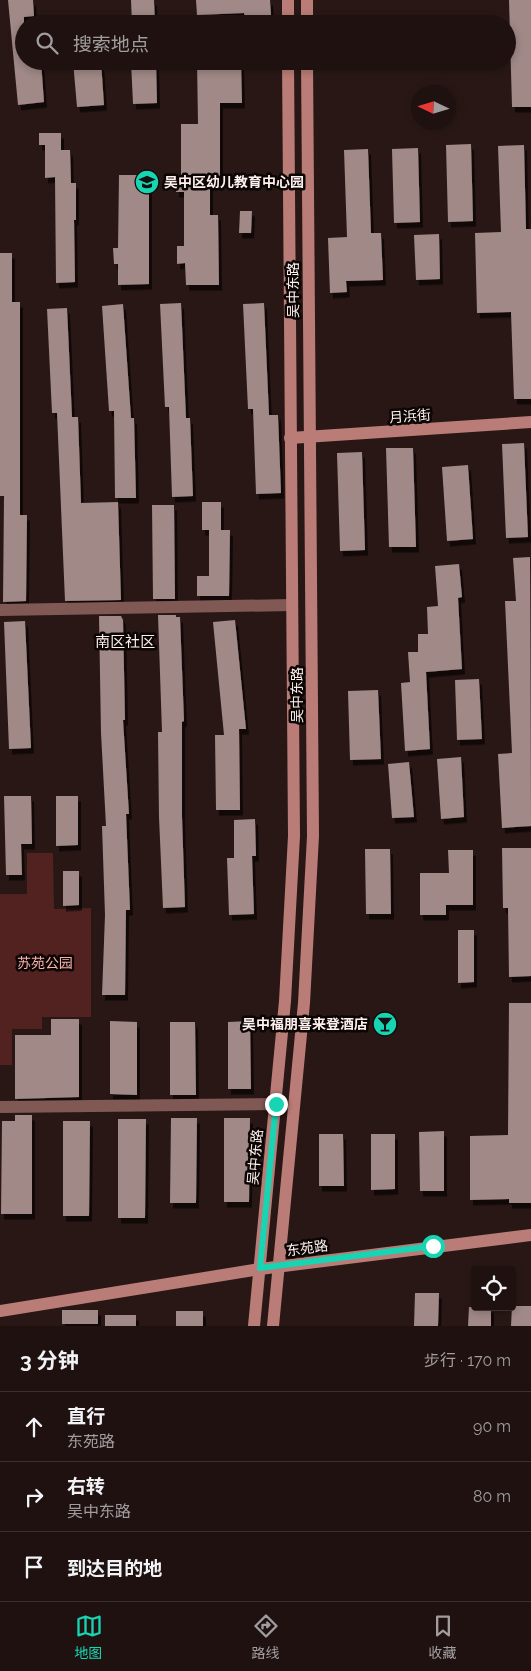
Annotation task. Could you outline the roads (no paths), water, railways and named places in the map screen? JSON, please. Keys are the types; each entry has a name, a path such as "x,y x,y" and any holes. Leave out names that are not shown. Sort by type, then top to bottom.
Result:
{"main road":[{"path":"288,0 288,15"},
{"path":"307,0 307,15"},
{"name":"吴中东路","path":"254,1326 276,1104 292,877 288,70"},
{"name":"吴中东路","path":"273,1326 304,1003 312,870 307,70"},
{"name":"月浜街","path":"290,438 531,422"},
{"name":"东苑路","path":"0,1310 260,1268 531,1235"}],"street":[{"path":"0,610 292,605"},
{"path":"0,1108 276,1104"}],"place":[{"name":"吴中区幼儿教育中心园","path":"147,182"},
{"name":"吴中福朋喜来登酒店","path":"385,1024"}],"district":[{"name":"南区社区","path":"125,642"}],"park label":[{"name":"苏苑公园","path":"45,963"}]}
